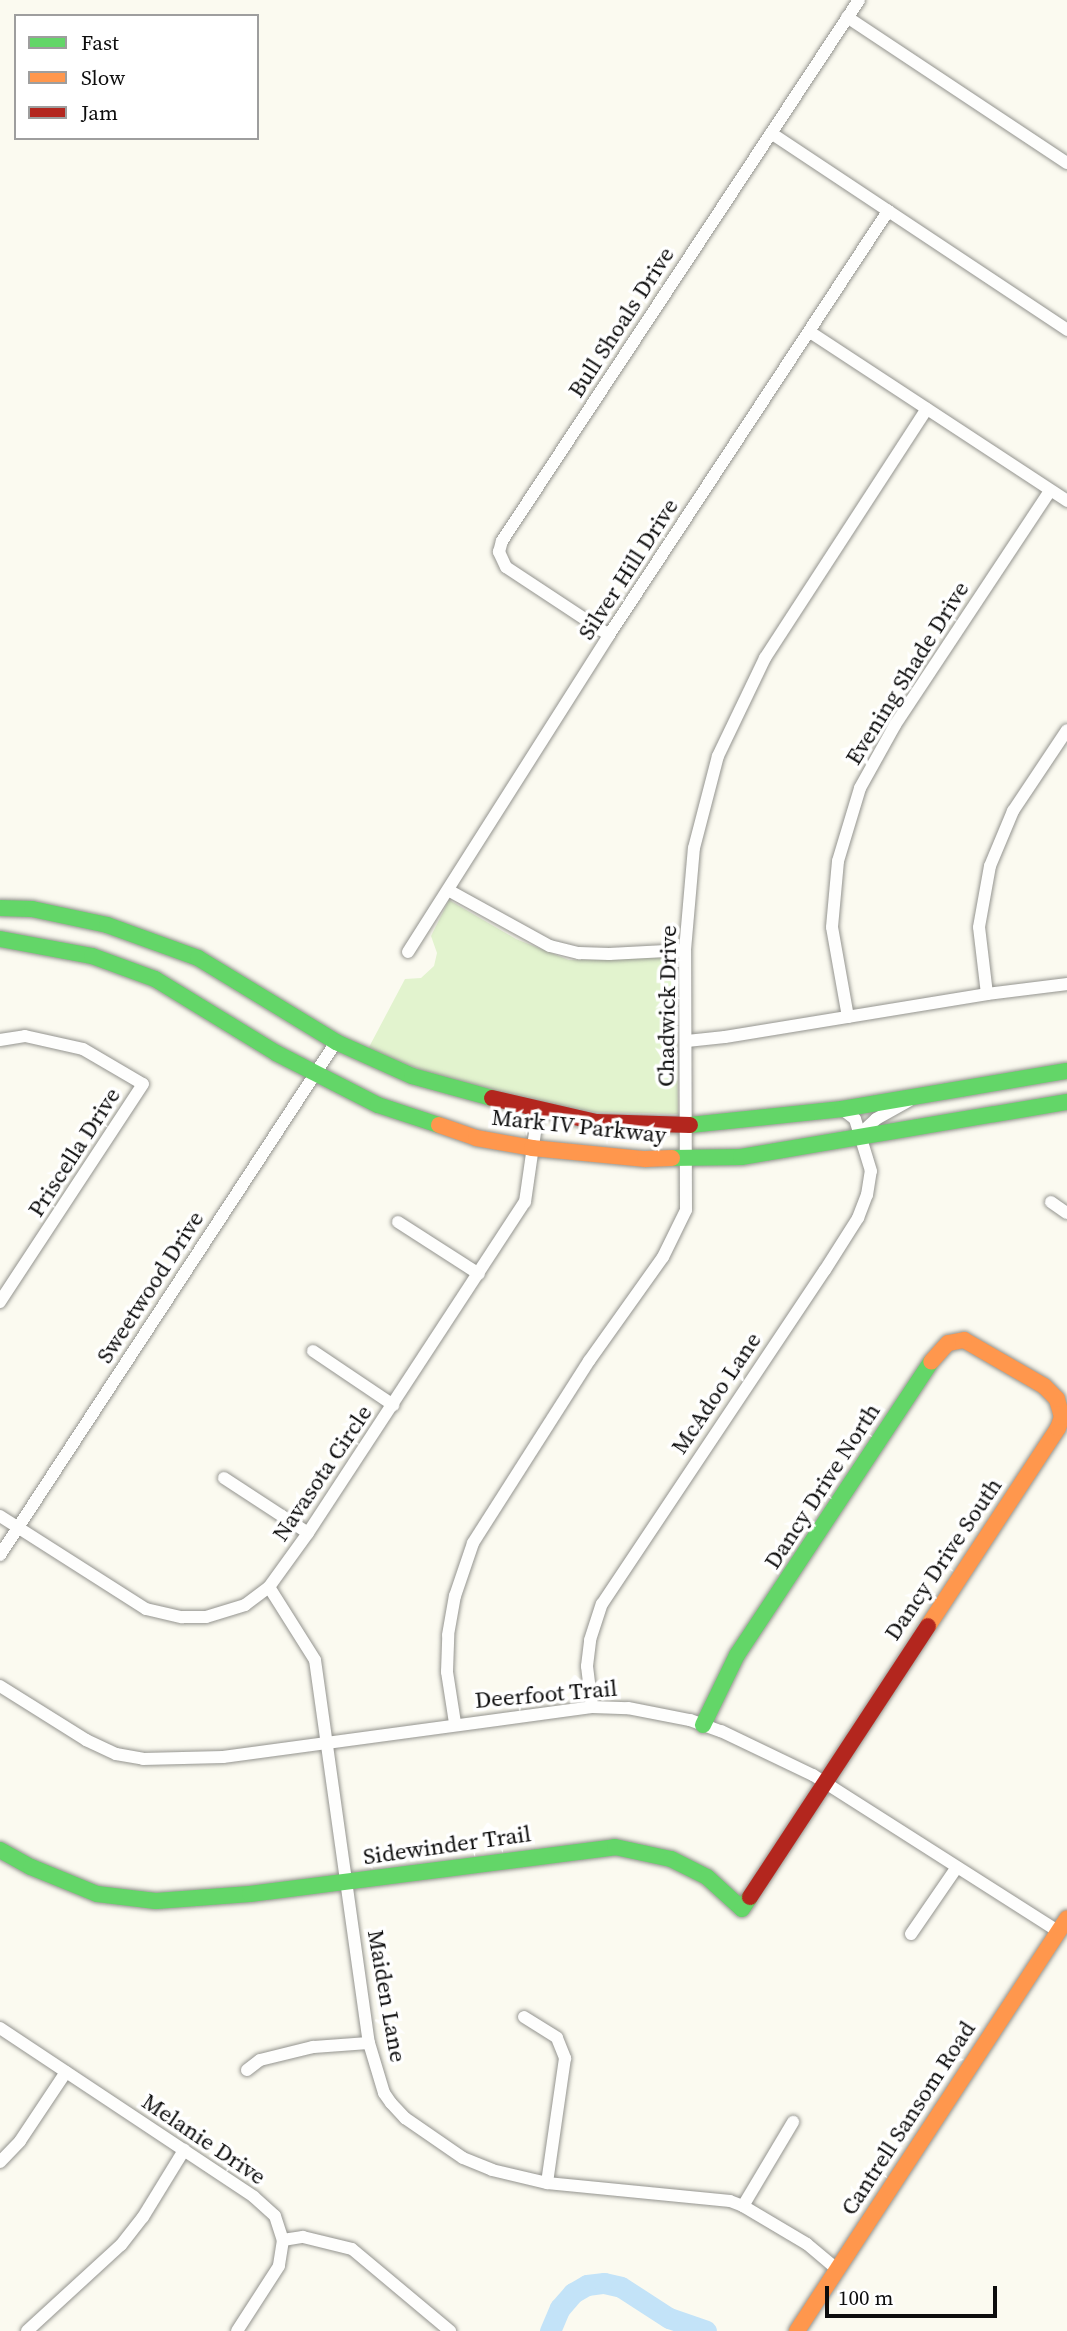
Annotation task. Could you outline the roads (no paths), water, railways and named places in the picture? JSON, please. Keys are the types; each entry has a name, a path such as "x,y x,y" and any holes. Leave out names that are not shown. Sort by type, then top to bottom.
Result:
{"main road":[{"name":"Mark IV Parkway","path":"0,908 32,909 107,925 198,958 336,1042 412,1076 537,1112 596,1122 687,1125 842,1109 1067,1071"},
{"name":"Mark IV Parkway","path":"0,939 92,956 155,979 315,1073 378,1105 476,1138 532,1148 645,1158 741,1157 1067,1102"},
{"name":"Dancy Drive North","path":"703,1725 737,1655 936,1355 948,1343 964,1340 1018,1369"},
{"name":"Dancy Drive South","path":"823,1782 1058,1428 1062,1417 1057,1399 1018,1369"},
{"name":"Sidewinder Trail","path":"0,1850 69,1884 124,1899 210,1897 615,1847 671,1859 707,1877 742,1909 823,1782"},
{"name":"Cantrell Sansom Road","path":"797,2331 1064,1924"}],"street":[{"name":"Bull Shoals Drive","path":"609,635 506,567 500,558 500,546 859,0"},
{"path":"847,17 1067,163"},
{"path":"771,133 1067,330"},
{"name":"Silver Hill Drive","path":"408,952 609,635 888,211"},
{"path":"810,332 1067,501"},
{"name":"Chadwick Drive","path":"455,1723 447,1672 448,1635 463,1567 473,1543 589,1361 663,1257 681,1225 686,1210 685,950 694,848 718,756 765,658 927,409"},
{"name":"Evening Shade Drive","path":"848,1017 832,927 838,861 860,788 895,725 1051,491"},
{"path":"987,994 979,927 990,866 1013,811 1067,730"},
{"path":"448,890 550,946 579,953 609,954 685,950"},
{"path":"687,1041 1067,984"},
{"name":"Priscella Drive","path":"0,1040 25,1036 83,1049 144,1084 0,1302"},
{"name":"Sweetwood Drive","path":"0,1555 336,1042"},
{"path":"858,1136 876,1119 922,1095"},
{"name":"McAdoo Lane","path":"592,1707 587,1666 590,1640 603,1604 858,1218 867,1195 871,1171 858,1136 855,1119 842,1109"},
{"name":"Navasota Circle","path":"0,1516 146,1609 166,1614 206,1617 245,1605 269,1587 308,1533 525,1202 537,1112"},
{"path":"1051,1202 1067,1213"},
{"path":"398,1222 479,1275"},
{"path":"313,1350 393,1405"},
{"path":"224,1478 308,1533"},
{"name":"Maiden Lane","path":"269,1587 315,1660 369,2043 384,2093 405,2118 463,2158 524,2180 730,2201 807,2244 837,2269"},
{"name":"Deerfoot Trail","path":"0,1686 86,1740 116,1754 144,1759 223,1757 455,1723 592,1707 628,1708 703,1725 752,1745 823,1782 957,1867 1064,1924"},
{"path":"911,1934 957,1867"},
{"path":"524,2017 557,2038 565,2058 547,2183"},
{"name":"Melanie Drive","path":"0,2028 254,2197 275,2216 283,2240"},
{"path":"247,2070 260,2060 313,2047 369,2043"},
{"path":"0,2162 20,2141 66,2071"},
{"path":"743,2206 793,2122"},
{"path":"27,2331 121,2245 143,2217 184,2150"},
{"path":"237,2331 279,2266 283,2240 303,2237 352,2249 450,2331"}],"waterway":[{"path":"550,2331 560,2308 573,2293 587,2285 604,2283 621,2287 669,2318 706,2331"}]}
